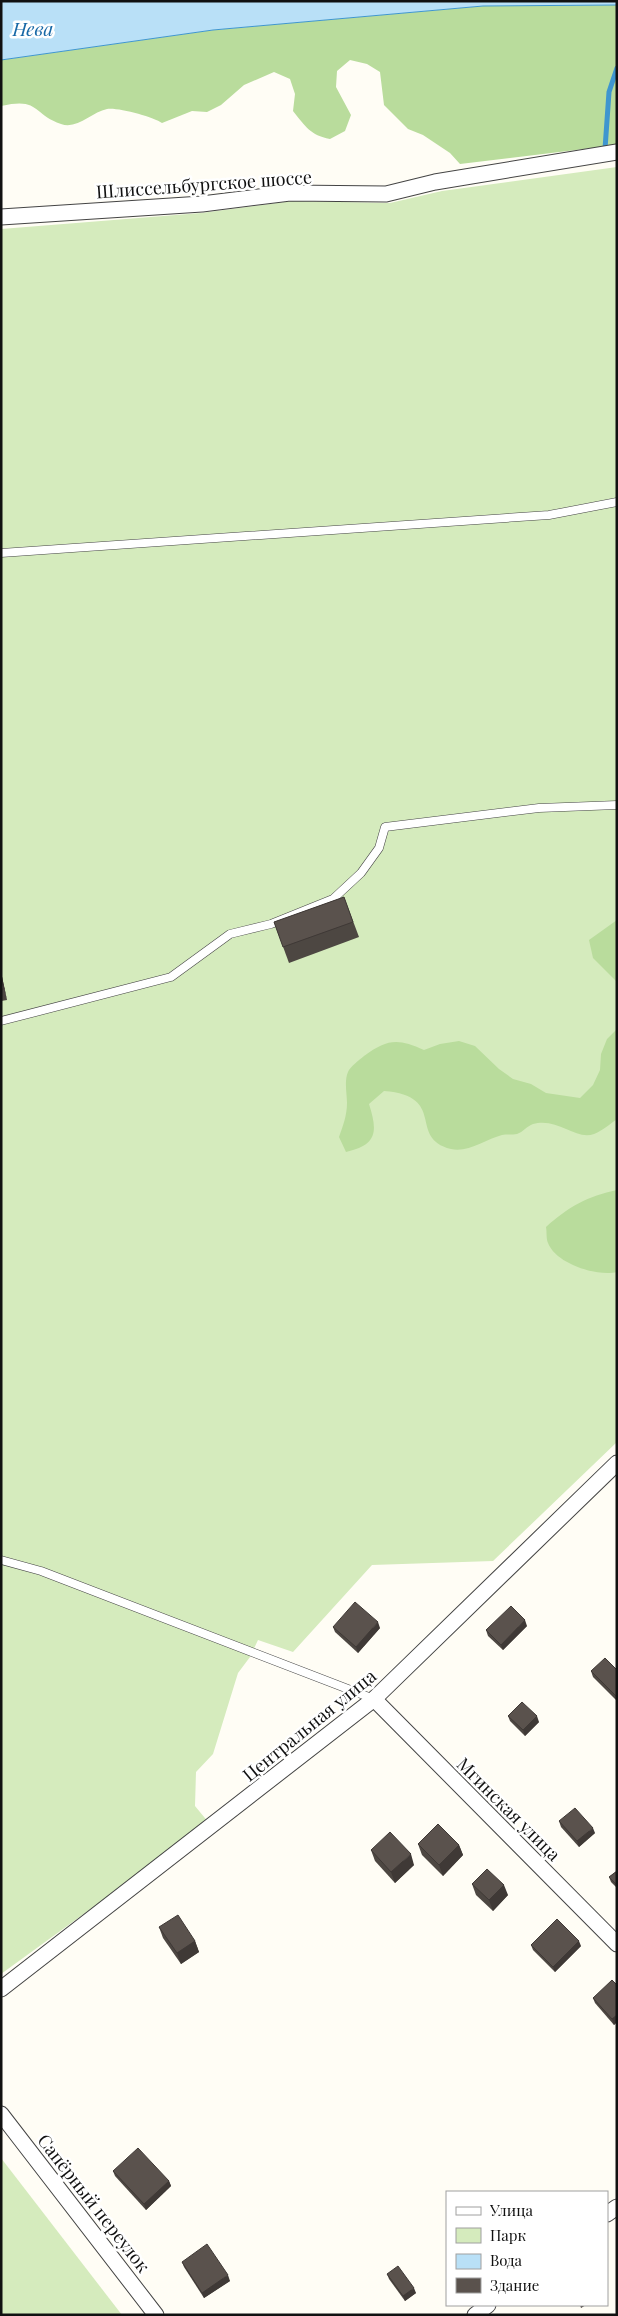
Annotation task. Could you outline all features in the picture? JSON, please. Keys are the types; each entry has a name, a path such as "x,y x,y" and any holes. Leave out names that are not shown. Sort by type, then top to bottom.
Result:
{"street":[{"name":"Шлиссельбургское шоссе","path":"1,217 202,204 290,193 386,194 435,182 617,152"},
{"name":"Центральная улица","path":"1,1989 374,1699 617,1463"},
{"name":"Мгинская улица","path":"374,1699 617,1944"},
{"name":"Сапёрный переулок","path":"1,2114 156,2315"},
{"path":"474,2315 487,2306"}],"lane":[{"path":"1,553 549,515 617,502"},
{"path":"1,1021 171,977 230,934 271,924 333,899 361,874 379,848 385,827 539,808 617,805"},
{"path":"1,1560 41,1571 374,1699"}],"green space":[{"path":"617,5 617,145 460,164 450,153 423,135 408,129 384,105 380,72 367,64 350,60 337,71 336,87 351,115 345,131 330,139 313,133 301,122 293,111 295,94 290,79 274,72 244,85 221,105 207,112 192,111 162,123 135,113 107,109 79,123 67,125 52,120 29,105 14,104 1,106 1,60 213,30 483,6"},
{"path":"617,167 617,1442 493,1561 372,1565 293,1652 258,1640 250,1657 238,1673 213,1754 196,1772 195,1806 209,1823 1,1974 1,229 201,213 292,201 390,203 442,191"},
{"path":"617,920 617,982 593,958 589,940"},
{"path":"617,1029 617,1119 594,1134 580,1134 559,1126 542,1123 533,1124 517,1134 502,1135 464,1149 451,1149 438,1144 431,1136 422,1109 415,1101 403,1094 384,1091 369,1104 374,1122 374,1130 369,1141 356,1149 346,1152 339,1137 346,1112 348,1072 364,1056 386,1043 407,1043 424,1050 440,1044 459,1041 475,1046 499,1069 513,1079 531,1084 546,1093 580,1098 593,1085 600,1070 601,1054 607,1039"},
{"path":"617,1190 617,1272 599,1273 589,1271 568,1263 559,1257 547,1241 546,1227 579,1203"},
{"path":"1,2158 122,2315 1,2315"}],"water":[{"name":"Нева","path":"1,1 617,1 617,5 483,6 213,30 1,60"}],"building":[{"path":"344,897 353,922 283,947 274,922"},
{"path":"1,978 4,989 1,989"},
{"path":"355,1602 378,1622 356,1647 333,1627"},
{"path":"511,1606 525,1620 501,1645 486,1630"},
{"path":"605,1658 617,1670 616,1696 591,1671"},
{"path":"522,1702 537,1716 523,1730 508,1716"},
{"path":"575,1808 593,1828 577,1841 559,1821"},
{"path":"438,1824 459,1845 439,1865 418,1844"},
{"path":"390,1832 411,1854 391,1872 371,1850"},
{"path":"487,1869 504,1885 489,1900 472,1884"},
{"path":"617,1871 617,1885 609,1877"},
{"path":"178,1915 195,1941 177,1953 159,1927"},
{"path":"557,1919 579,1941 553,1967 531,1945"},
{"path":"612,1980 617,1985 617,2015 612,2019 593,1998"},
{"path":"138,2148 169,2181 144,2204 113,2171"},
{"path":"207,2244 228,2275 202,2293 182,2262"},
{"path":"398,2266 414,2288 403,2296 387,2274"}],"waterway":[{"path":"605,149 609,92 617,68"}]}
